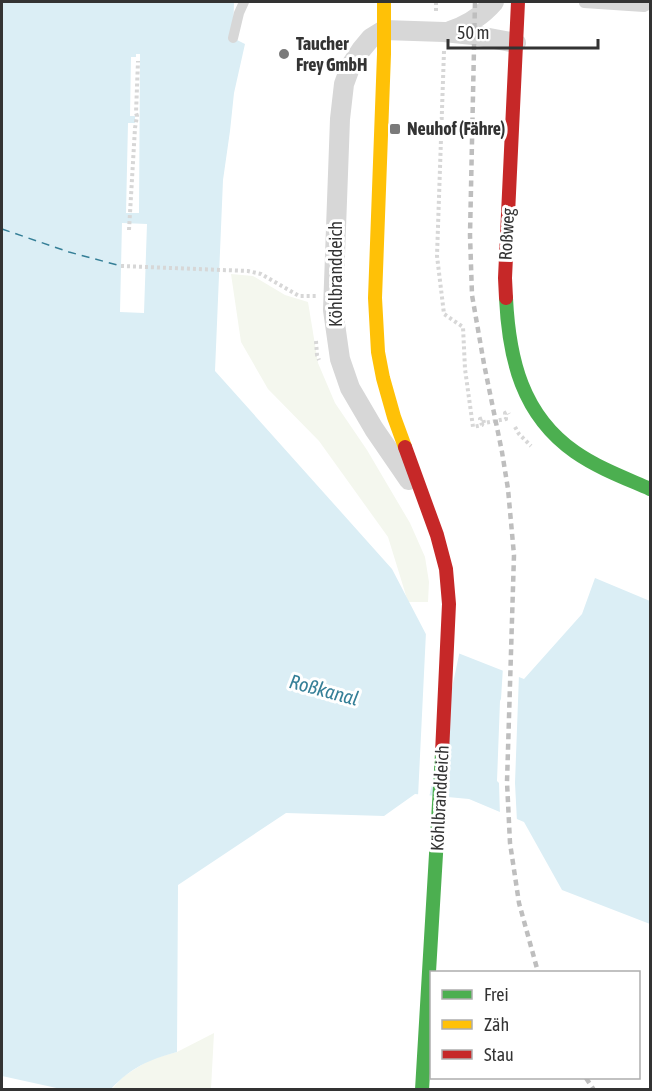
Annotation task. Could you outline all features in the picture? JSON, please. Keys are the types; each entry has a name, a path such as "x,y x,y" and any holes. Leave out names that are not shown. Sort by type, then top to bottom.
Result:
{"street":[{"name":"Köhlbranddeich","path":"384,2 375,327 383,378 437,535 446,569 449,604 440,799 422,1089"},
{"path":"444,32 474,21 494,2"},
{"name":"Roßweg","path":"518,2 505,278 506,315 515,370 528,399 558,439 579,455 651,489"},
{"name":"Köhlbranddeich","path":"384,30 371,38 361,50 351,65 344,84 340,119 333,310 340,359 350,388 374,429 429,509"},
{"path":"384,30 444,32 516,43"}],"lane":[{"path":"233,38 244,2"},
{"path":"584,3 644,7 651,4"}],"path":[{"path":"444,32 437,256 444,314"},
{"path":"129,230 137,116 138,61"},
{"path":"121,266 248,271 261,274 299,296 333,297"}],"shaded area":[{"path":"231,274 253,276 285,295 308,302 318,363 335,403 367,450 410,523 425,557 429,582 428,602 408,602 388,537 319,441 268,389 241,342"},
{"path":"214,1033 211,1089 111,1090 124,1076 151,1059 177,1052"}],"water":[{"name":"Roßkanal","path":"2,2 234,2 233,38 245,44 234,93 223,180 215,371 392,569 430,642 524,679 582,614 595,578 650,601 650,924 562,890 524,822 469,799 415,794 384,816 286,813 178,885 177,1052 141,1065 111,1089 2,1090"}],"pier":[{"path":"136,54 140,54 139,213 126,213 128,123 135,123 135,116 130,116 131,57 136,57"},
{"path":"122,223 147,224 144,313 120,312"},
{"path":"426,632 433,640 460,650 429,798 418,797"},
{"path":"503,667 519,674 515,783 517,822 500,816 499,783 497,781"},
{"path":"2,1076 61,1089 2,1089"}],"ferry route":[{"path":"2,229 69,252 121,266"}],"railway":[{"path":"475,2 470,235 472,295 508,489 514,555 507,782 510,843 519,903 538,971"},
{"path":"587,1079 594,1090"}],"traffic: fast":[{"path":"506,298 515,364 522,384 542,421 557,437 584,458 650,489"},
{"path":"422,1090 442,753"}],"traffic: slow":[{"path":"384,2 375,298 378,352 383,378 405,447"}],"traffic: jam":[{"path":"506,298 505,278 518,2"},
{"path":"405,447 437,535 446,569 449,604 442,753"}],"place":[{"name":"Taucher Frey GmbH","path":"284,54"},
{"name":"Neuhof (Fähre)","path":"395,129"}]}
